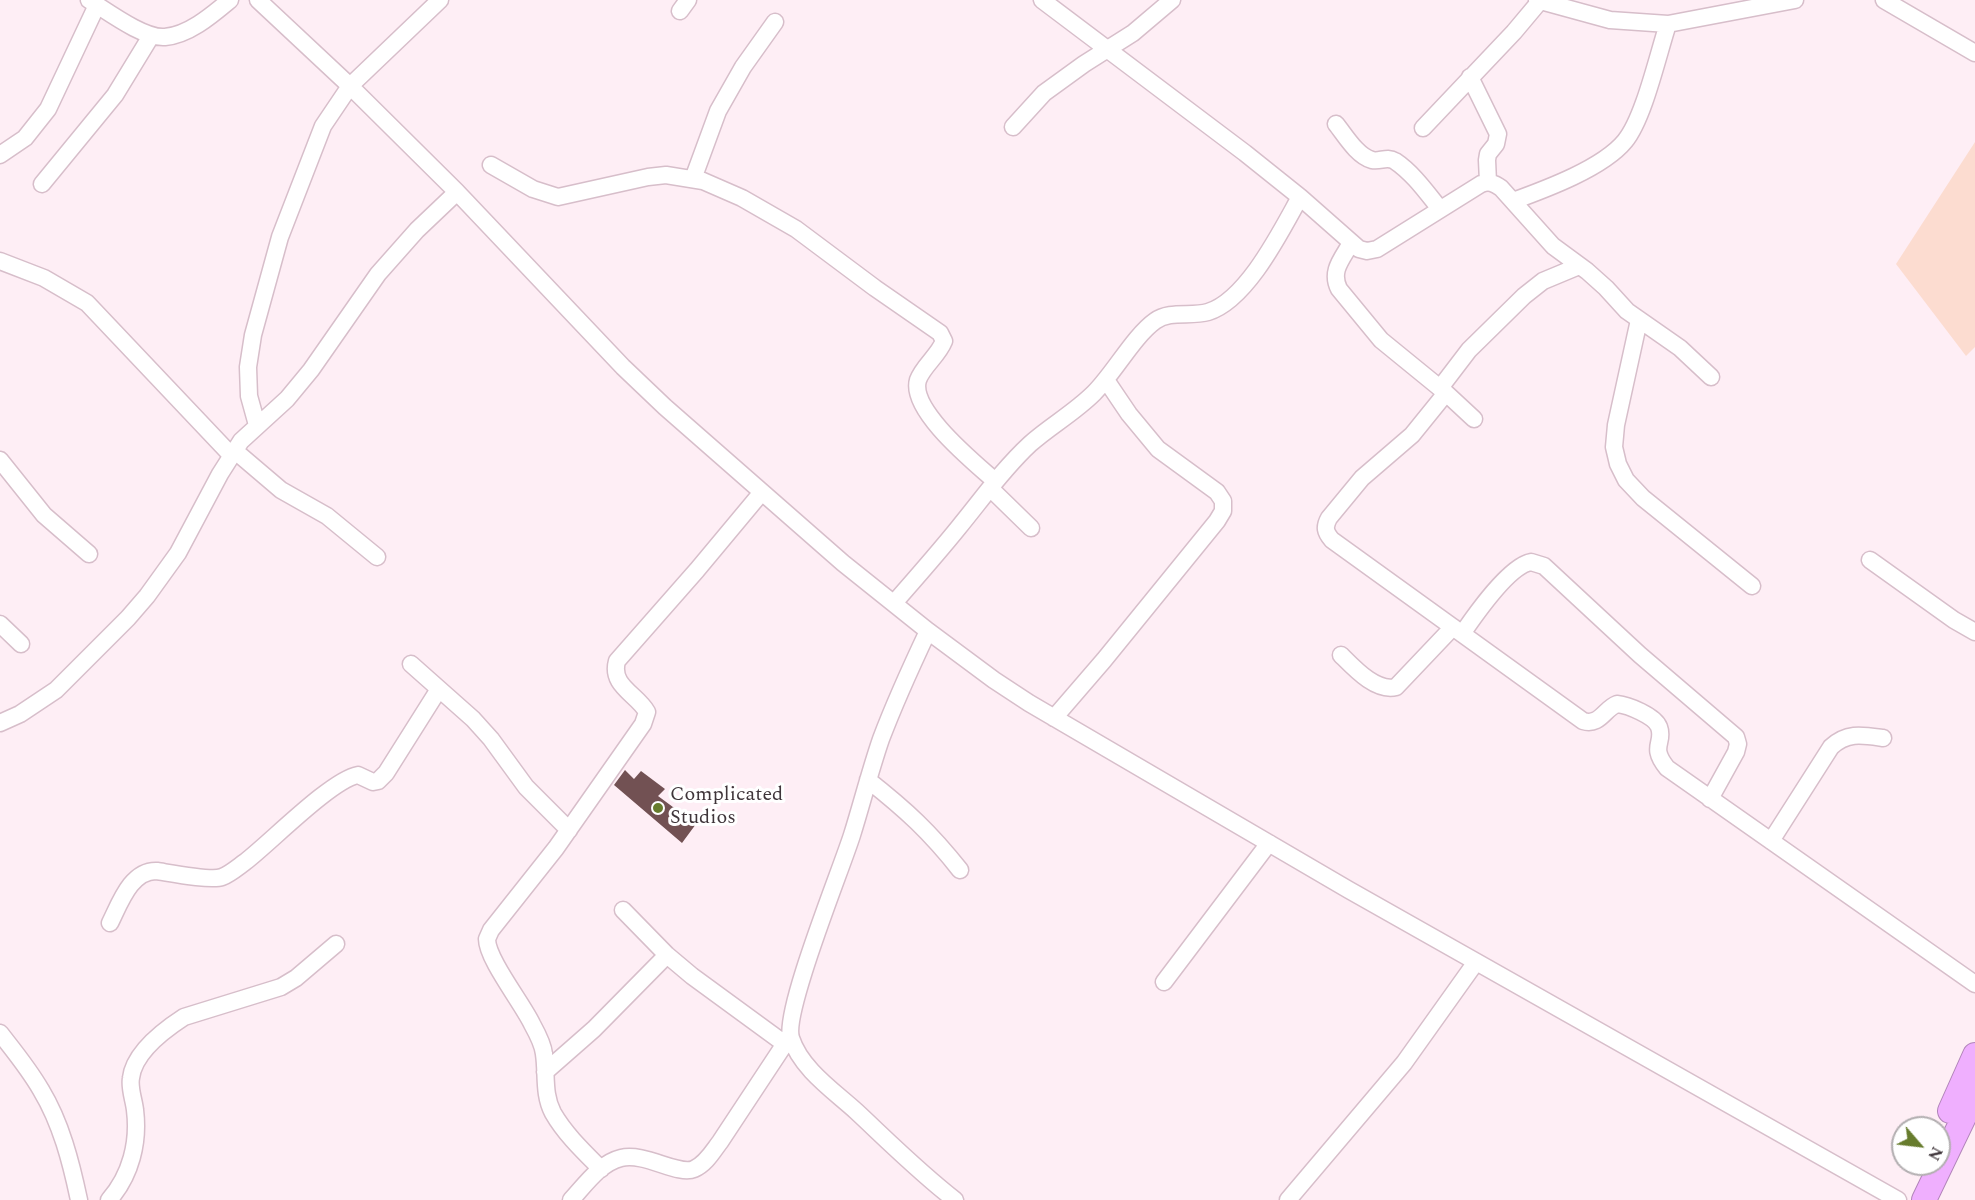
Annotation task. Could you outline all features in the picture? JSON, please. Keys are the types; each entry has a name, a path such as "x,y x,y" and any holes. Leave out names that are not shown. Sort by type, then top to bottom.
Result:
{"highway":[{"path":"1948,1116 1975,1055"},
{"path":"1924,1200 1975,1094"},
{"path":"1907,1200 1919,1176"}],"street":[{"path":"0,155 25,138 48,109 93,2 151,36 163,38 175,35 214,14 230,0"},
{"path":"258,0 350,86 457,192 623,368 843,563 994,680 1054,718 1269,843 1898,1200"},
{"path":"257,425 249,396 248,367 253,335 280,237 323,126 350,86 440,0"},
{"path":"1042,0 1106,50 1167,93 1300,197 1359,249 1367,251 1377,249 1481,184 1488,182 1501,188 1541,234 1606,288 1627,311 1680,348 1711,376"},
{"path":"1013,127 1044,93 1133,33 1172,0"},
{"path":"1423,128 1514,32 1538,0 1610,20 1668,24 1795,0"},
{"path":"1884,0 1975,53"},
{"path":"693,179 718,111 743,67 775,22"},
{"path":"1513,201 1551,187 1588,168 1612,153 1625,141 1640,111 1668,24"},
{"path":"42,184 115,94 151,36"},
{"path":"1470,77 1498,134 1496,144 1488,154 1488,182"},
{"path":"1336,124 1367,158 1395,161 1418,182 1440,209"},
{"path":"491,165 533,189 558,197 648,177 666,175 693,179 724,189 796,229 940,333 944,341 919,377 917,387 931,419 1031,528"},
{"path":"0,723 20,714 56,690 147,596 178,553 233,452 257,425 287,399 312,370 392,258 417,230 457,192"},
{"path":"894,603 953,535 992,485 1030,444 1076,409 1106,380 1144,331 1156,320 1167,315 1193,315 1210,312 1228,301 1267,255 1300,197"},
{"path":"1351,243 1335,272 1335,280 1339,289 1381,340 1474,419"},
{"path":"0,261 44,278 87,303 233,452 281,490 327,516 378,557"},
{"path":"1579,266 1543,281 1524,296 1469,350 1412,435 1362,478 1329,518 1325,525 1326,533 1332,540 1583,721 1596,722 1617,704 1624,704 1654,720 1659,726 1658,753 1667,768 1975,984"},
{"path":"1639,320 1616,425 1614,447 1618,464 1626,480 1643,498 1752,586"},
{"path":"1054,718 1205,537 1223,511 1223,501 1217,492 1158,449 1106,380"},
{"path":"0,460 44,515 89,554"},
{"path":"601,1169 574,1141 552,1111 547,1099 544,1053 541,1042 491,956 487,939 491,930 512,907 569,830 636,735 646,717 645,708 616,676 617,661 762,492"},
{"path":"1870,560 1946,615 1975,632"},
{"path":"1341,656 1380,687 1388,689 1396,687 1458,630 1518,567 1531,562 1544,566 1640,655 1736,737 1738,744 1736,752 1710,799"},
{"path":"0,624 21,644"},
{"path":"571,1200 601,1169 620,1158 646,1158 688,1171 696,1168 711,1155 788,1040 797,998 852,835 868,780 897,701 928,631"},
{"path":"411,664 473,719 491,739 526,787 569,830"},
{"path":"110,923 122,899 141,874 158,871 211,878 221,877 256,853 340,784 358,775 373,782 378,781 439,689"},
{"path":"1771,841 1831,747 1839,739 1864,735 1883,738"},
{"path":"868,780 908,811 937,840 960,870"},
{"path":"1164,982 1269,843"},
{"path":"623,910 667,955 718,996 788,1040 814,1073 953,1200"},
{"path":"109,1200 127,1169 135,1149 137,1129 130,1077 137,1061 147,1048 184,1017 281,987 296,978 336,944"},
{"path":"545,1072 594,1029 667,955"},
{"path":"1288,1200 1404,1063 1476,962"},
{"path":"0,1033 41,1090 58,1123 79,1200"}],"shaded area":[{"path":"1975,142 1975,347 1966,356 1896,264"}],"building":[{"name":"Complicated Studios","path":"625,770 634,779 641,771 665,789 658,796 696,824 682,843 614,785"}],"place":[{"name":"Complicated Studios","path":"658,808"}]}
